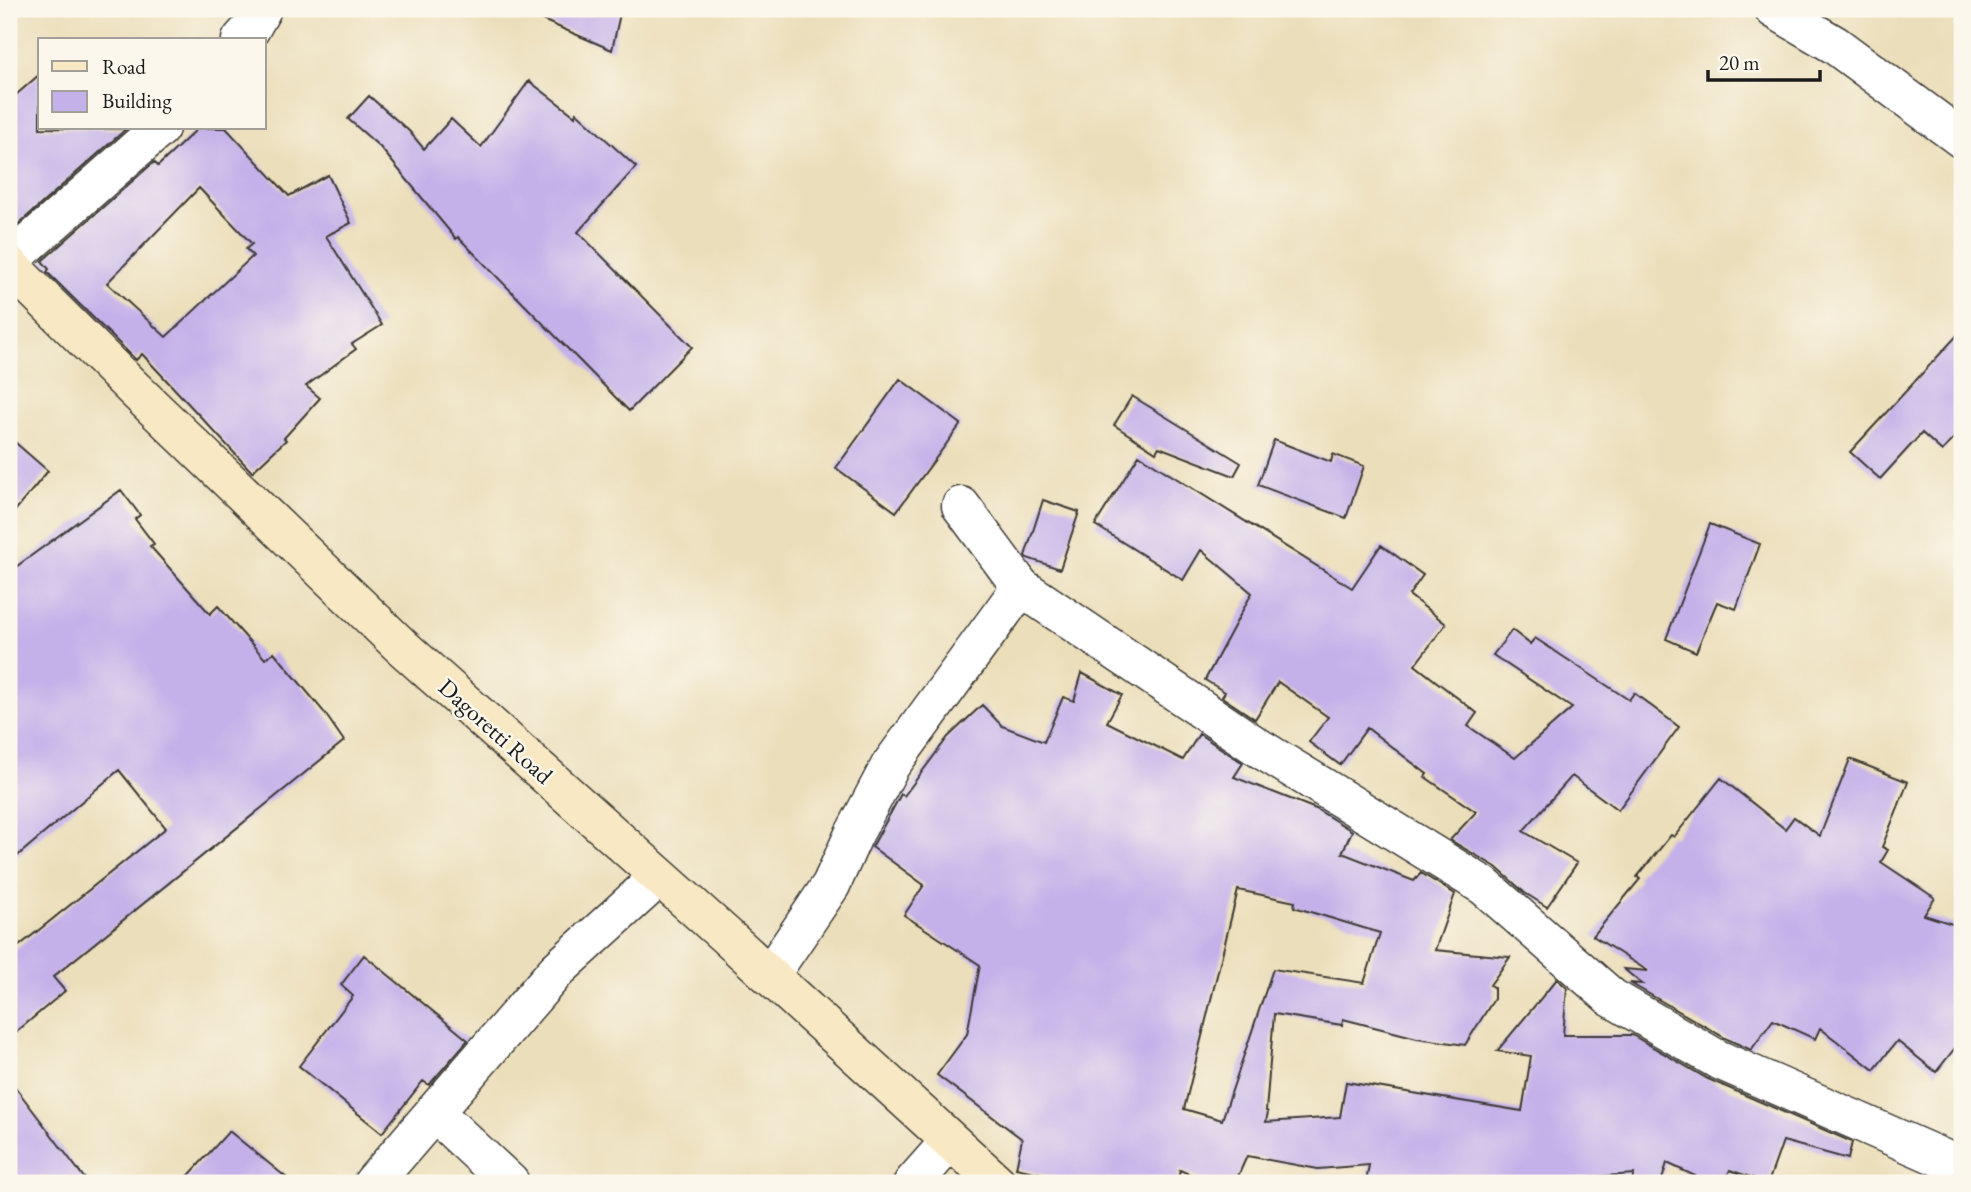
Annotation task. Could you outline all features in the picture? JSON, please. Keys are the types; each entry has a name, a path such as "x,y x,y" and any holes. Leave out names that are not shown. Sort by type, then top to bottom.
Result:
{"main road":[{"name":"Dagoretti Road","path":"9,263 132,387 401,646 770,975 997,1183"}],"street":[{"path":"243,38 262,9"},
{"path":"1774,9 1835,45 1962,139"},
{"path":"9,263 158,130"},
{"path":"961,506 1021,587 1256,746 1483,886 1612,998 1717,1059 1962,1167"},
{"path":"770,975 831,884 890,766 1021,587"},
{"path":"373,1183 556,970 659,877"},
{"path":"434,1112 510,1183"},
{"path":"913,1183 950,1141"}],"building":[{"path":"517,9 621,9 612,50"},
{"path":"38,76 38,130 125,130 14,228 9,222 9,101"},
{"path":"529,81 575,116 576,112 636,167 578,232 692,347 629,411 458,237 456,239 380,147 348,119 369,96 409,131 424,149 451,119 481,147"},
{"path":"196,130 228,130 289,196 328,175 351,223 326,236 382,325 352,344 356,349 306,386 320,398 284,438 286,440 252,472 142,354 136,360 47,272 49,269 42,261 154,162 158,166","holes":["199,188 252,244 246,249 253,256 166,337 107,283"]},
{"path":"1962,330 1962,429 1942,451 1922,433 1880,479 1850,452"},
{"path":"900,379 961,424 896,512 836,468"},
{"path":"1132,396 1241,463 1234,476 1159,447 1156,452 1114,425"},
{"path":"9,437 48,471 9,518"},
{"path":"1274,440 1331,462 1333,454 1364,466 1346,518 1258,485"},
{"path":"1139,455 1352,588 1381,545 1423,575 1409,595 1446,624 1415,665 1477,713 1468,726 1515,758 1572,708 1493,655 1512,630 1530,644 1535,638 1629,700 1634,693 1679,727 1618,810 1572,776 1523,831 1577,863 1547,907 1525,893 1496,867 1450,840 1476,812 1425,777 1427,774 1367,728 1340,765 1309,742 1328,717 1278,682 1255,719 1222,697 1225,692 1205,680 1252,593 1201,550 1183,580 1095,525"},
{"path":"121,490 140,515 135,519 154,544 150,546 210,614 218,606 265,659 274,652 324,712 344,741 53,977 65,991 9,1038 9,954 166,828 119,770 9,863 9,572"},
{"path":"1043,500 1079,512 1060,569 1025,556"},
{"path":"1710,524 1760,544 1736,609 1717,602 1696,652 1666,639"},
{"path":"1082,673 1122,695 1107,722 1183,760 1199,734 1243,763 1234,777 1316,809 1352,831 1342,853 1414,881 1421,873 1455,894 1435,950 1510,957 1490,985 1494,988 1494,999 1465,1045 1417,1038 1343,1019 1342,1025 1274,1014 1266,1122 1340,1117 1346,1082 1522,1111 1531,1056 1497,1051 1557,979 1567,988 1563,1035 1632,1035 1708,1079 1852,1142 1848,1159 1783,1141 1768,1183 1730,1170 1724,1183 1710,1183 1667,1163 1661,1183 1631,1183 1634,1174 1544,1180 1544,1183 1366,1183 1369,1165 1318,1169 1247,1156 1235,1183 1209,1183 1180,1170 1177,1183 1057,1183 1060,1178 1016,1168 1022,1139 937,1075 967,1034 980,965 904,915 924,885 872,847 901,794 904,796 948,737 982,705 1002,726 1044,742 1063,697 1074,701","holes":["1238,890 1295,902 1294,907 1380,933 1364,983 1273,969 1222,1120 1184,1109"]},
{"path":"1850,759 1908,782 1882,847 1888,850 1881,862 1935,898 1924,915 1962,927 1962,1039 1936,1072 1897,1041 1874,1070 1820,1028 1815,1039 1773,1020 1751,1050 1630,983 1642,984 1624,969 1648,971 1593,936 1640,879 1637,877 1671,835 1674,837 1721,778 1785,829 1794,817 1820,836"},
{"path":"364,955 468,1040 429,1085 423,1081 382,1133 299,1066 353,996 341,985"},
{"path":"9,1079 88,1183 9,1183"},
{"path":"229,1131 293,1183 182,1183"}]}
